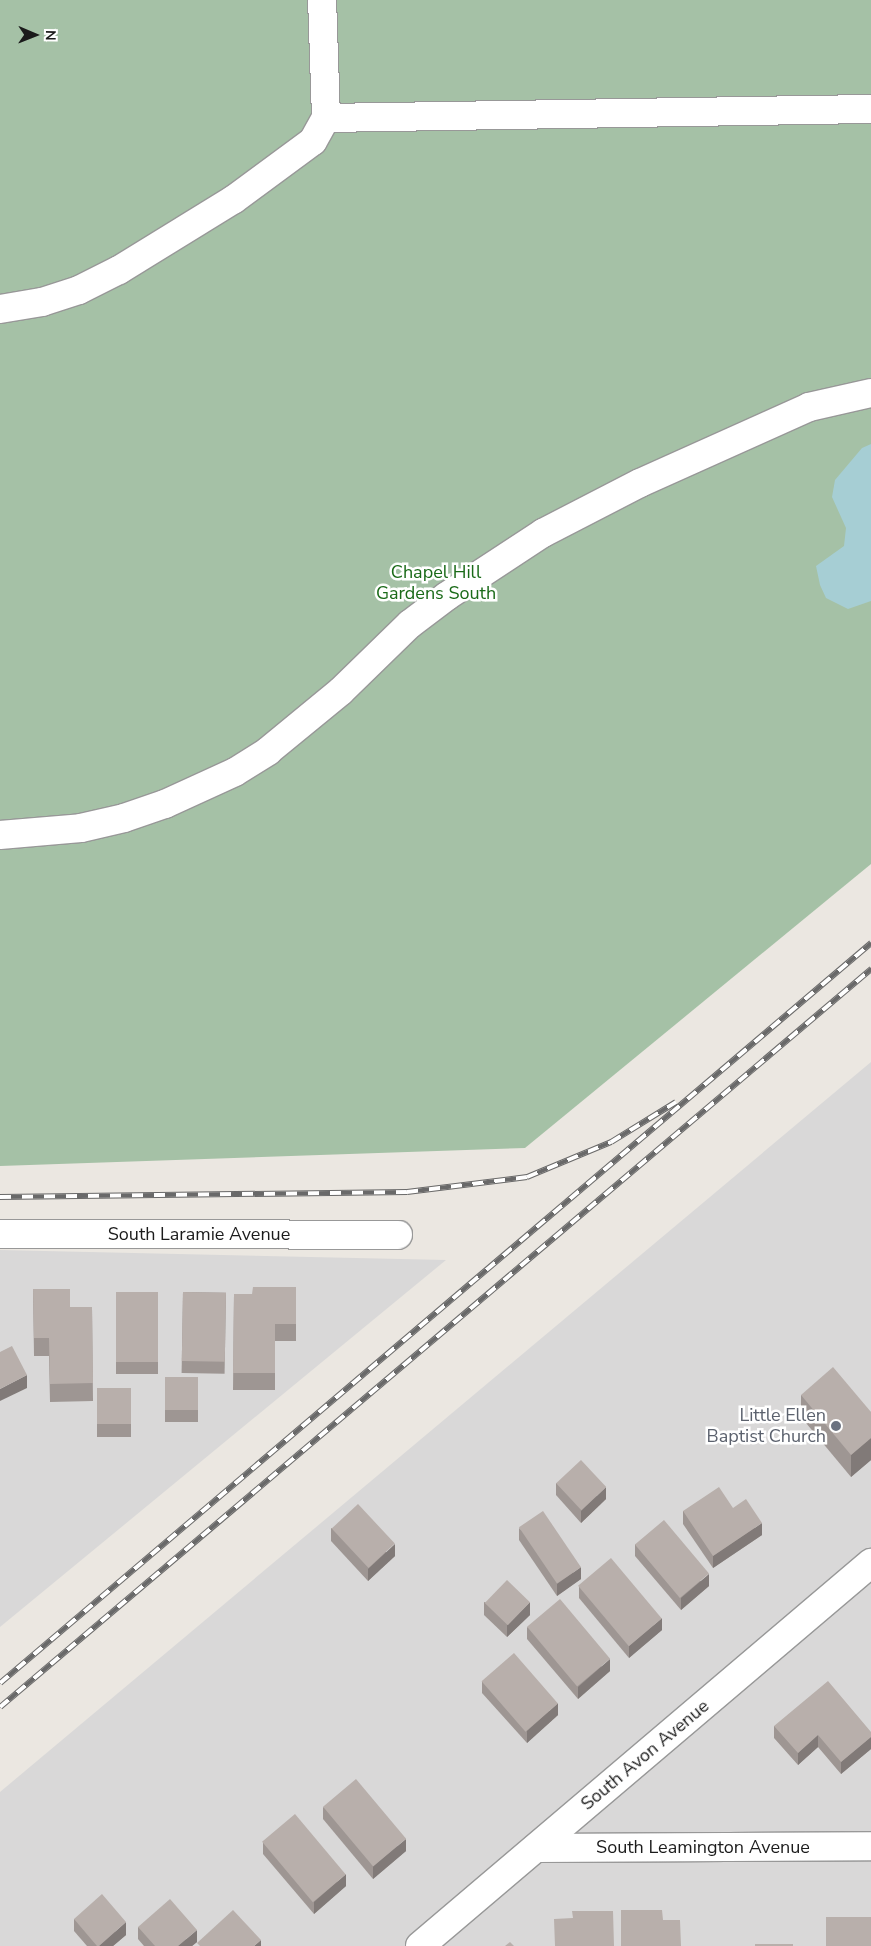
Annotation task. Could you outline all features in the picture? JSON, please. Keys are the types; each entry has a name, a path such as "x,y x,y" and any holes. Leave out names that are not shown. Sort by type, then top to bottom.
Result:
{"street":[{"path":"0,309 42,302 79,290 167,242 282,165 313,141 326,118 322,0"},
{"path":"326,118 871,109"},
{"path":"0,835 81,828 124,818 165,804 235,772 268,751 334,696 410,624 447,596 542,534 640,483 809,407 871,393"},
{"name":"South Laramie Avenue","path":"0,1234 398,1235"},
{"name":"South Avon Avenue","path":"420,1946 871,1563"},
{"name":"South Leamington Avenue","path":"536,1848 871,1846"}],"shaded area":[{"path":"871,1062 871,1946 0,1946 0,1792"},
{"path":"0,1250 446,1260 0,1627"}],"green space":[{"name":"Chapel Hill Gardens South","path":"0,0 871,0 871,864 525,1148 0,1166"}],"water":[{"path":"871,444 871,601 848,609 826,598 820,585 816,566 844,546 846,528 832,497 835,480 862,448"}],"building":[{"path":"253,1287 296,1287 296,1324 275,1324 275,1373 233,1373 234,1294 252,1294"},
{"path":"33,1289 70,1289 70,1307 92,1307 93,1383 50,1384 49,1338 34,1338"},
{"path":"116,1292 158,1292 158,1362 116,1362"},
{"path":"183,1292 226,1293 225,1362 182,1361"},
{"path":"12,1346 27,1375 0,1389 0,1352"},
{"path":"833,1367 871,1412 871,1438 851,1455 801,1395"},
{"path":"165,1377 198,1377 198,1410 165,1410"},
{"path":"97,1388 131,1388 131,1424 97,1424"},
{"path":"581,1460 606,1487 581,1510 556,1483"},
{"path":"719,1487 733,1508 746,1499 762,1523 713,1556 683,1511"},
{"path":"358,1504 395,1543 368,1568 332,1529"},
{"path":"543,1511 581,1567 557,1584 519,1527"},
{"path":"664,1520 709,1574 680,1598 635,1544"},
{"path":"611,1558 662,1619 629,1646 578,1586"},
{"path":"507,1580 530,1602 508,1625 485,1603"},
{"path":"560,1599 610,1659 577,1686 527,1627"},
{"path":"514,1653 558,1704 526,1732 482,1681"},
{"path":"828,1681 871,1732 871,1737 841,1762 818,1735 798,1753 774,1726"},
{"path":"356,1779 406,1839 373,1866 323,1807"},
{"path":"295,1814 346,1875 313,1902 262,1842"},
{"path":"102,1894 126,1922 97,1946 74,1919"},
{"path":"170,1899 197,1930 178,1946 155,1946 138,1927"},
{"path":"233,1910 261,1940 254,1946 200,1946 197,1943"},
{"path":"621,1910 662,1910 663,1920 680,1920 681,1946 621,1946"},
{"path":"572,1911 613,1911 614,1946 555,1946 554,1919 573,1918"},
{"path":"826,1917 871,1917 871,1946 826,1946"},
{"path":"510,1942 514,1946 505,1946"},
{"path":"755,1944 793,1944 793,1946 755,1946"}],"railway":[{"path":"0,1683 871,943"},
{"path":"0,1707 871,969"},
{"path":"0,1197 407,1192 527,1177 611,1142 676,1102"}],"place":[{"name":"Little Ellen Baptist Church","path":"836,1426"}]}
